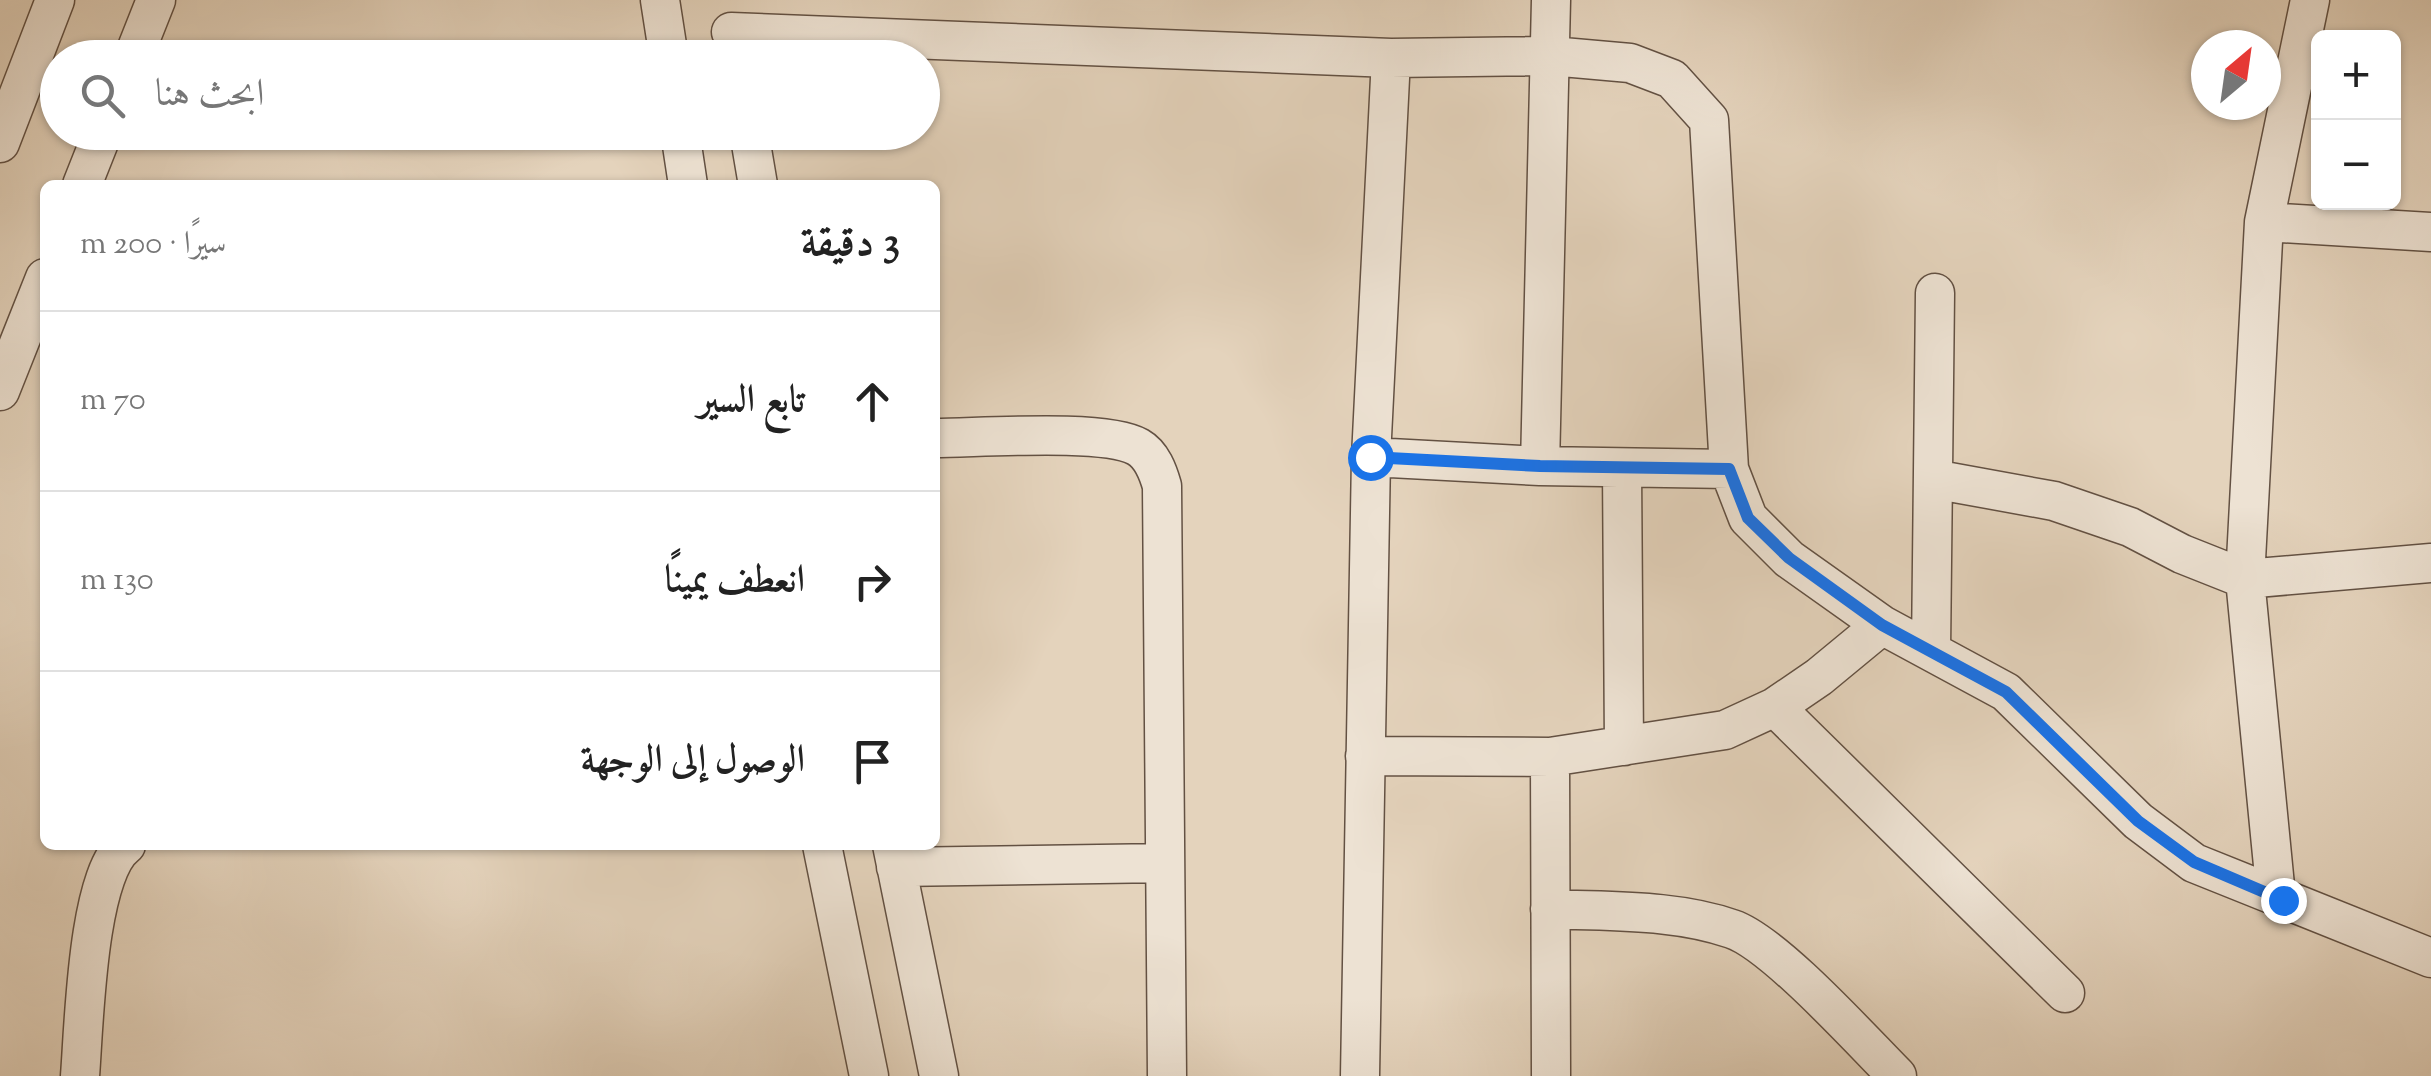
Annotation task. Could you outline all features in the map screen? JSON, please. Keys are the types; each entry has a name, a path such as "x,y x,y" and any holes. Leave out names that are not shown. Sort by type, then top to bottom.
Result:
{"street":[{"path":"0,144 55,0"},
{"path":"140,40 156,0"},
{"path":"660,0 666,40"},
{"path":"1540,466 1550,0"},
{"path":"2276,896 2245,579 2264,222 2310,0"},
{"path":"731,30 1391,58 1550,56 1630,63 1672,80 1710,120 1729,469 1748,518 1789,558 1882,625 2006,692 2138,821 2194,862 2431,958"},
{"path":"1360,1076 1370,457 1391,58"},
{"path":"84,180 96,150"},
{"path":"683,150 687,180"},
{"path":"752,150 757,180"},
{"path":"2264,222 2431,232"},
{"path":"0,391 40,291"},
{"path":"1930,651 1935,293"},
{"path":"940,438 1107,437 1140,447 1156,467 1162,486 1167,1076"},
{"path":"1370,457 1540,466 1729,469"},
{"path":"1622,468 1624,746"},
{"path":"1933,479 2054,500 2130,527 2182,554 2245,579 2431,563"},
{"path":"1366,756 1550,758 1725,730 1775,707 1882,625"},
{"path":"1775,707 2066,992"},
{"path":"1550,758 1551,1076"},
{"path":"80,1076 91,949 102,880 118,850"},
{"path":"823,850 869,1076"},
{"path":"939,1076 894,856 1165,863"},
{"path":"1550,909 1678,916 1736,929 1773,955 1897,1076"}],"route":[{"path":"1370,457 1540,466 1729,469 1748,518 1789,558 1882,625 2006,692 2138,821 2194,862 2283,900"}]}
